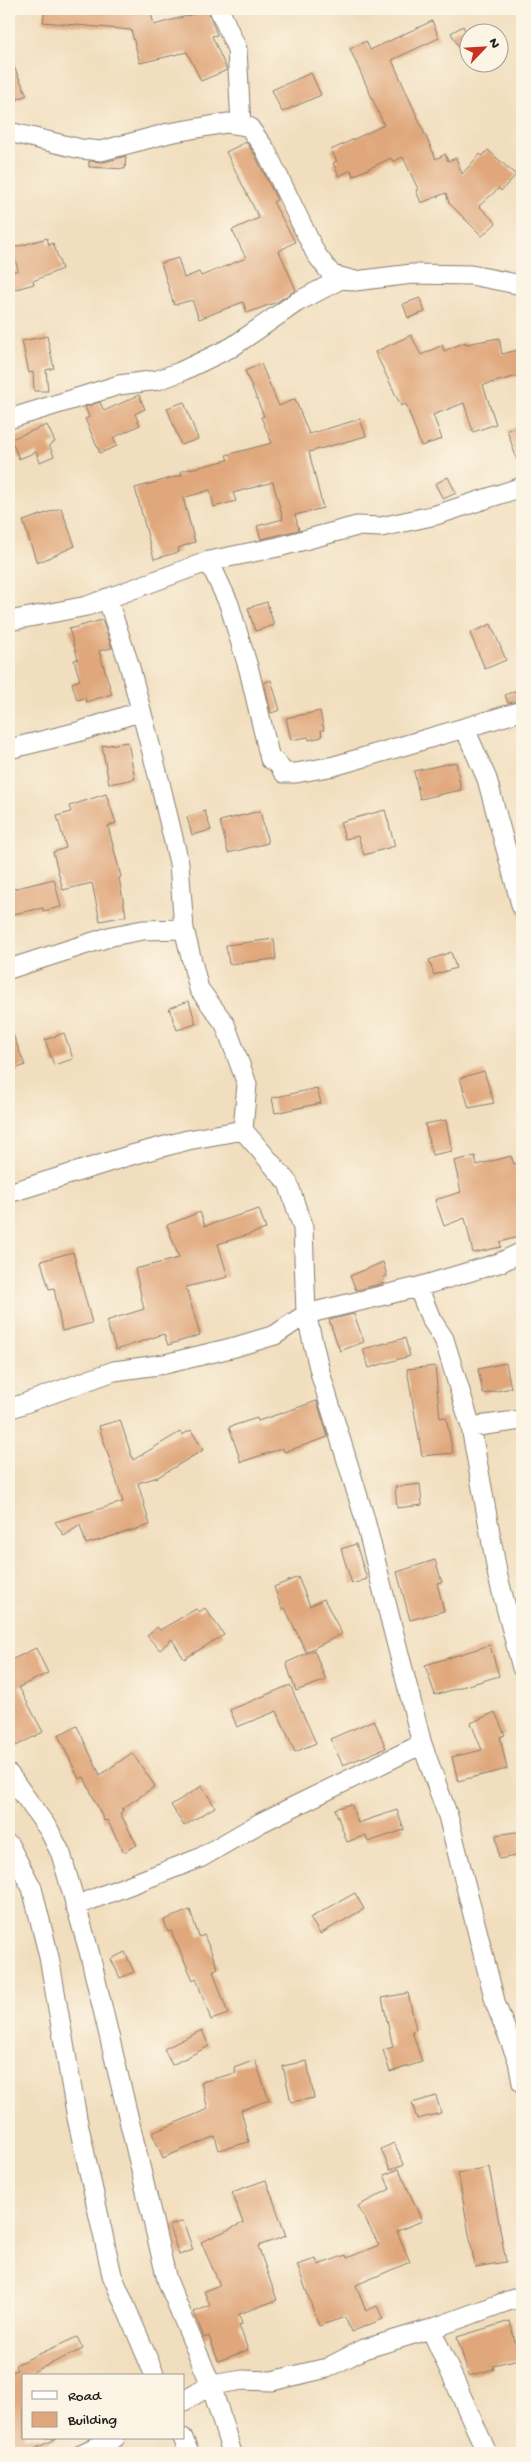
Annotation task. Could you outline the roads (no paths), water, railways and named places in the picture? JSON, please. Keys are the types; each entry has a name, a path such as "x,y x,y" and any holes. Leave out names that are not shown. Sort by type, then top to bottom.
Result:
{"street":[{"path":"218,9 237,49 241,124"},
{"path":"9,132 81,149 101,151 169,132 227,123 241,124 248,127 265,149 316,254 332,275 341,279 356,281 412,274 470,275 522,285"},
{"path":"9,419 119,385 158,380 180,372 232,347 297,302 341,279"},
{"path":"9,621 86,606 209,561 278,547 357,526 381,527 436,515 522,487"},
{"path":"209,561 229,604 249,670 270,759 277,763 284,772 296,773 334,766 522,712"},
{"path":"108,598 141,711 179,863 184,929 199,989 225,1024 247,1084 243,1130 288,1183 303,1228 306,1314 321,1376 364,1516 422,1744 448,1816 496,2005 515,2053 522,2083"},
{"path":"9,748 78,732 141,711"},
{"path":"465,729 487,779 522,908"},
{"path":"9,968 112,936 143,930 184,929"},
{"path":"9,1193 128,1156 188,1140 243,1130"},
{"path":"9,1409 114,1371 165,1364 267,1337 306,1314 418,1287 499,1263 522,1252"},
{"path":"418,1287 432,1319 444,1339 471,1427 498,1577 520,1642 522,1668"},
{"path":"471,1427 522,1420"},
{"path":"75,1906 200,1858 260,1823 422,1744"},
{"path":"10,1776 48,1830 61,1854 89,1951 167,2280 211,2385 232,2453"},
{"path":"9,1845 32,1888 49,1957 77,2118 112,2274 154,2374"},
{"path":"185,2400 211,2385 243,2380 272,2381 327,2368 364,2349 431,2329 522,2296"},
{"path":"431,2329 487,2453"},
{"path":"83,2453 112,2440"},
{"path":"184,2440 190,2453"}]}
